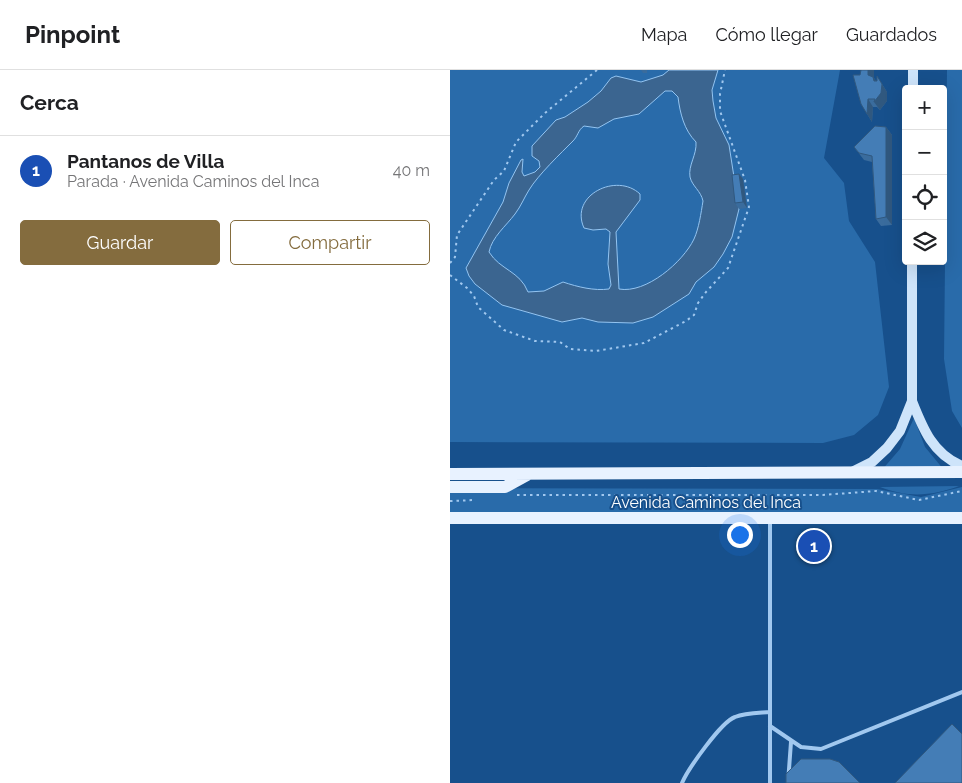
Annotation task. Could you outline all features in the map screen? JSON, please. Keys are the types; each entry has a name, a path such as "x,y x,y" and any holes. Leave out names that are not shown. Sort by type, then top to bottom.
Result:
{"main road":[{"path":"450,474 962,472"},
{"path":"450,488 505,486 529,474"},
{"name":"Avenida Caminos del Inca","path":"450,518 962,518"}],"street":[{"path":"913,70 913,85"},
{"path":"851,473 872,462 887,448 900,432 912,402 912,265"},
{"path":"912,402 933,446 951,461 962,466"}],"lane":[{"path":"770,518 770,783"},
{"path":"770,726 800,747 822,749 962,692"},
{"path":"682,783 687,770 713,738 734,717 770,712"},
{"path":"788,783 791,742"}],"path":[{"path":"450,263 455,257 456,235 494,180 504,171 516,142 545,113 597,70"},
{"path":"450,275 474,296 478,307 504,330 535,341 560,342 570,349 596,351 644,344 651,338 668,332 694,315 698,303 728,268 749,207 745,180 720,111 720,94 725,70"},
{"path":"511,495 823,495 876,491 919,500 962,491"},
{"path":"450,501 483,499"}],"shaded area":[{"path":"450,70 840,70 824,158 844,183 849,221 875,262 889,387 878,415 854,435 823,443 450,442"},
{"path":"669,70 718,70 712,90 713,101 716,118 729,145 739,209 732,237 714,267 696,282 689,294 653,317 633,323 598,322 582,318 562,322 502,305 475,284 466,268 503,202 509,183 521,160 523,159 522,172 524,176 535,172 540,167 539,161 532,156 532,146 556,120 565,117 588,102 601,91 611,78 616,76 641,82 663,75","holes":["665,91 672,91 678,97 681,115 696,142 690,168 690,177 703,201 700,220 689,248 673,266 652,281 641,287 619,289 616,232 640,200 640,194 630,188 619,185 608,186 598,190 589,197 583,206 581,216 584,228 593,230 606,229 610,232 608,264 611,285 609,289 586,288 563,282 544,291 528,292 520,279 499,263 489,252 496,237 517,211 533,184 573,141 584,126 598,128 614,119 639,114"]},
{"path":"947,70 962,70 962,428 952,411 944,359 945,265 947,265"},
{"path":"914,418 925,447 944,470 881,471 900,449"},
{"path":"959,486 930,494 900,493 880,487"},
{"path":"962,487 962,512 450,513 450,488 877,489 921,497"}],"building":[{"path":"861,70 868,70 868,75 873,77 874,81 877,81 877,76 882,84 881,93 874,102 875,99 868,99 867,114 861,104 853,75 860,75"},
{"path":"875,126 886,127 886,217 876,219 872,156 859,153 854,147"},
{"path":"739,174 743,202 735,203 732,175"},
{"path":"952,724 962,734 962,783 895,783"},
{"path":"801,759 830,759 839,762 860,783 786,783 786,774"}],"place":[{"name":"Pantanos de Villa","path":"814,546"}]}
